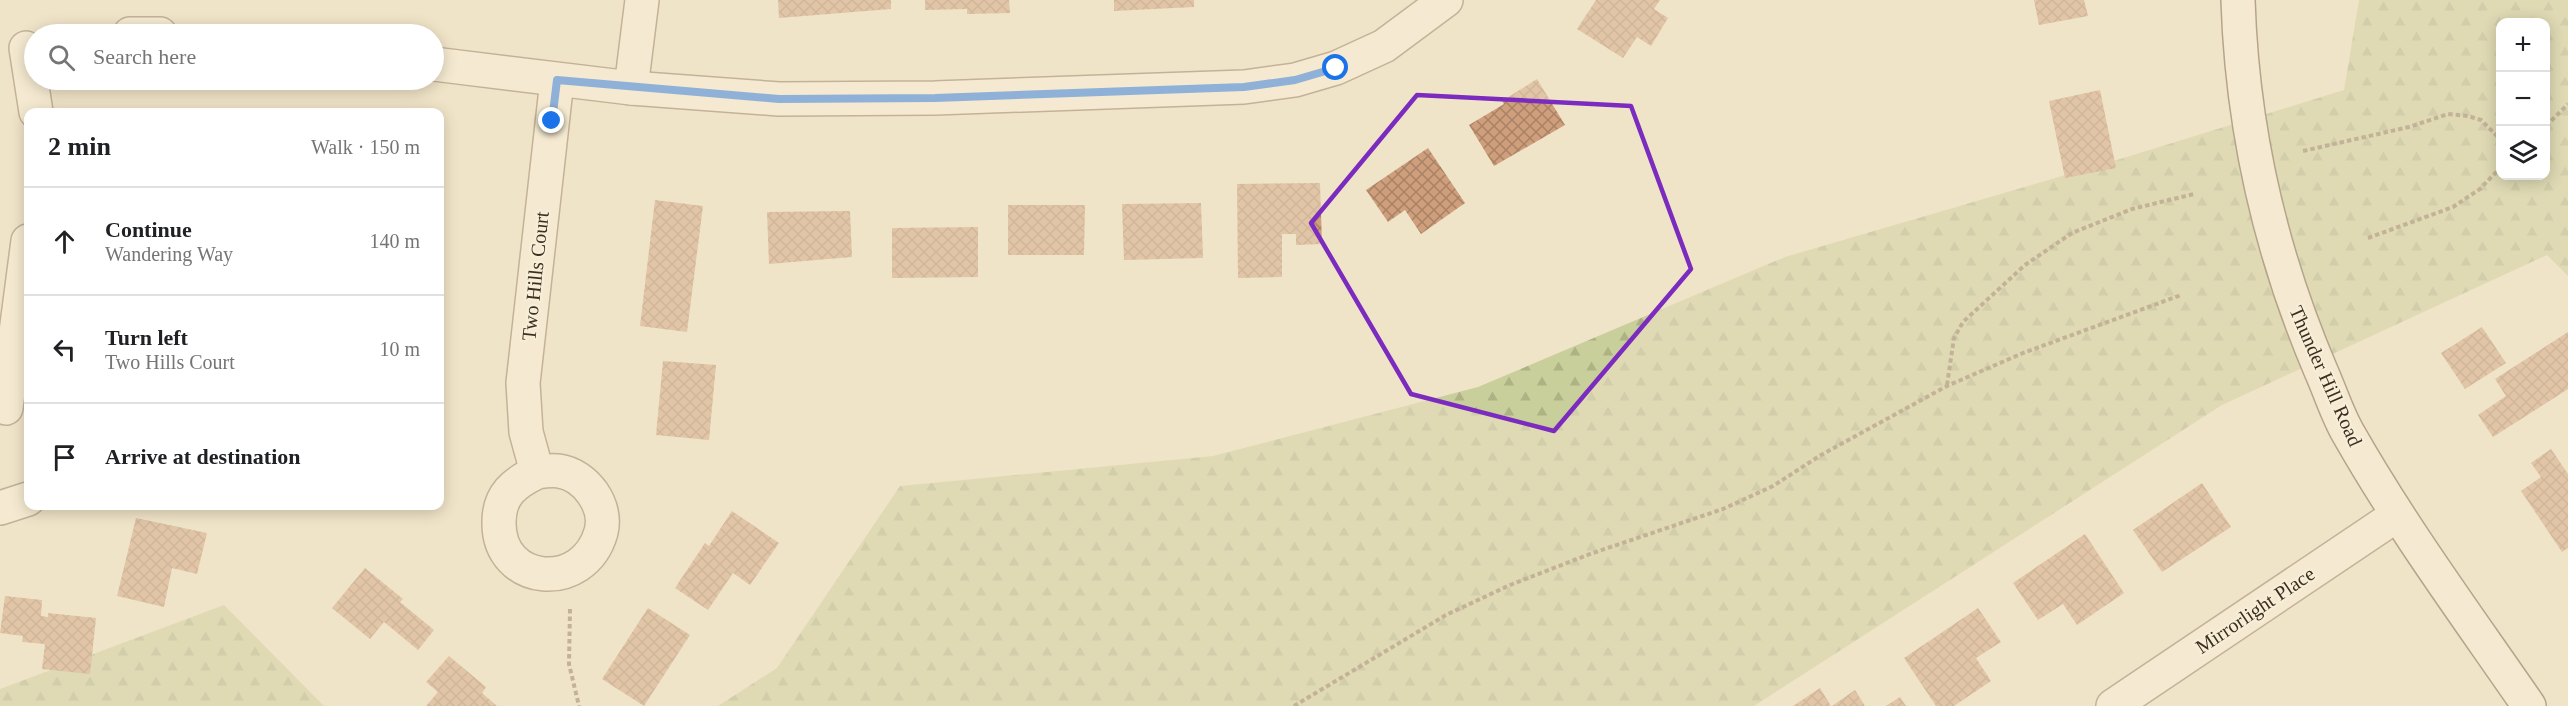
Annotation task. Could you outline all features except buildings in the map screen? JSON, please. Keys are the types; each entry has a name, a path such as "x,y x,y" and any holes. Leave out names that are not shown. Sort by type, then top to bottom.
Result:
{"street":[{"path":"631,88 642,0"},
{"path":"444,65 631,88 779,99 935,98 1244,87 1295,80 1336,68 1384,46 1446,0"},
{"name":"Thunder Hill Road","path":"2238,0 2248,119 2277,251 2303,328 2347,431 2397,515 2529,706"},
{"path":"20,50 24,66"},
{"name":"Two Hills Court","path":"537,472 526,432 523,383 557,80"},
{"path":"30,90 35,108"},
{"path":"11,412 24,282"},
{"path":"559,471 574,476 589,486 599,504 602,527 598,544 579,566 561,574 540,574 526,569 505,551 498,534 499,509 507,492 517,481 537,472 559,471"},
{"path":"0,508 24,500"},
{"name":"Mirrorlight Place","path":"2113,706 2397,515"}],"path":[{"path":"2550,122 2568,104"},
{"path":"2303,151 2409,127 2448,114 2481,120 2496,135"},
{"path":"2368,238 2453,207 2480,189 2496,172"},
{"path":"1947,386 1954,339 1963,322 2025,265 2072,233 2132,209 2194,194"},
{"path":"1294,706 1446,615 1510,585 1743,500 1773,486 1821,454 1947,386 2024,353 2181,295"},
{"path":"561,574 570,599 569,664 579,706"}],"highlighted area":[{"path":"1417,95 1631,106 1691,269 1554,431 1411,394 1311,223"}],"green space":[{"path":"2359,0 2568,0 2568,276 2547,255 2222,405 1754,706 718,706 777,668 900,486 1213,456 1478,387 1785,257 2117,160 2344,90"},
{"path":"224,605 324,706 0,706 0,689"}],"route":[{"path":"552,121 557,80 779,99 935,98 1244,87 1295,80 1336,68"}]}
